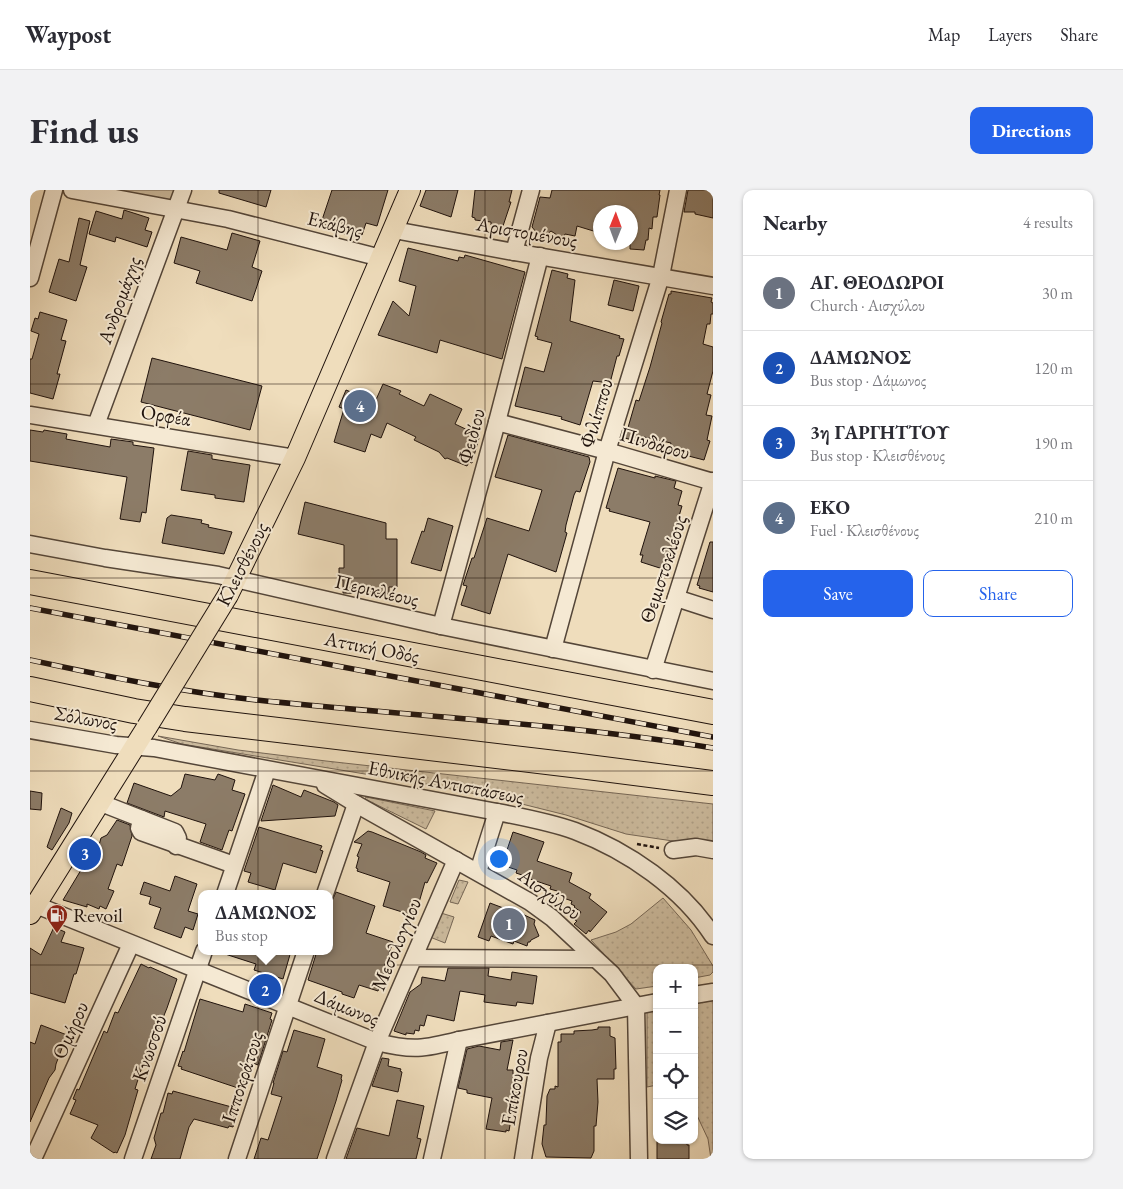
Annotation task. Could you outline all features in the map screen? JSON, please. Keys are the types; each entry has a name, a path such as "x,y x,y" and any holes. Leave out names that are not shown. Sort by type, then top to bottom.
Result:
{"highway":[{"name":"Αττική Οδός","path":"30,582 713,712"},
{"path":"30,688 134,711 184,719 713,783"}],"main road":[{"name":"Κλεισθένους","path":"32,908 136,747 232,587 294,458 410,190"}],"street":[{"path":"30,278 54,190"},
{"name":"Εκάβης","path":"72,190 228,219 381,258"},
{"name":"Ανδρομάχης","path":"96,425 183,190"},
{"path":"514,252 531,190"},
{"name":"Φιλίππου","path":"553,649 607,451 660,276 678,190"},
{"name":"Αριστομένους","path":"394,230 713,286"},
{"name":"Φειδίου","path":"441,626 498,422 540,256"},
{"name":"Ορφέα","path":"30,415 294,458"},
{"name":"Πινδάρου","path":"498,422 713,482"},
{"name":"Θεμιστοκλέους","path":"654,670 676,598 710,503 713,482"},
{"name":"Περικλέους","path":"30,544 232,587 441,626 713,681"},
{"path":"676,598 713,610"},
{"name":"Σόλωνος","path":"30,730 136,747"},
{"name":"Εθνικής Αντιστάσεως","path":"136,747 154,748 553,824 618,851 645,868 687,904 713,936"},
{"path":"226,890 267,770"},
{"name":"Αισχύλου","path":"317,780 530,902 552,918 612,974 636,1006"},
{"path":"101,803 142,819 139,828 141,832 234,865"},
{"path":"326,890 356,804"},
{"path":"478,872 497,812"},
{"path":"673,850 696,846 713,850"},
{"name":"Μεσολογγίου","path":"335,1159 377,1042 456,860"},
{"name":"Δάμωνος","path":"32,908 131,944 377,1042 402,1048 416,1049 437,1046 459,1040 653,1003"},
{"name":"Ομήρου","path":"36,1155 131,944"},
{"name":"Κνωσσού","path":"134,1159 203,955"},
{"name":"Ιπποκράτους","path":"237,1159 305,955"},
{"path":"414,958 594,959"},
{"path":"698,994 713,992"},
{"path":"636,1006 638,1159"},
{"name":"Επίκουρου","path":"523,1159 539,1058 548,1023"},
{"path":"432,1159 459,1040"}],"shaded area":[{"path":"72,190 183,190 175,208"},
{"path":"158,736 238,750 326,761 713,804 713,847 626,834 566,815 506,800 426,784 182,744"},
{"path":"366,797 435,811 426,829 365,799"},
{"path":"459,880 468,882 458,904 450,902"},
{"path":"663,898 691,930 713,966 713,972 710,975 698,977 698,964 653,964 653,987 636,989 591,940 616,932 631,924"},
{"path":"441,913 454,917 445,943 430,937"},
{"path":"713,1001 713,1159 711,1159 708,1139 698,1118 698,1003"},
{"path":"653,1010 653,1086 647,1087 647,1011"}],"building":[{"path":"219,190 271,190 266,207 219,193"},
{"path":"332,190 388,190 377,226 366,223 362,235 346,230 345,234 320,226"},
{"path":"426,190 458,190 451,217 420,206"},
{"path":"475,190 512,190 509,202 511,202 503,226 491,225 491,222 475,220 472,217"},
{"path":"552,190 660,190 657,217 653,217 652,229 649,228 648,240 646,240 644,250 638,250 638,205 593,205 593,231 577,226 575,236 565,234 563,239 551,231 546,235 537,233 532,227 540,197 550,198"},
{"path":"688,190 713,190 713,218 695,214 695,212 684,212"},
{"path":"124,210 149,218 145,230 152,232 147,247 116,237 115,242 89,234 96,211 122,219"},
{"path":"79,218 90,221 80,265 87,267 76,301 49,292 59,259 69,262"},
{"path":"232,233 260,241 252,267 262,271 252,301 196,283 200,271 174,263 181,237 227,250"},
{"path":"408,248 458,261 459,257 464,258 465,255 525,272 502,359 440,340 437,353 378,335 393,301 409,316 416,286 399,281"},
{"path":"552,270 568,274 567,278 575,280 570,321 620,336 619,338 624,339 619,356 617,356 610,383 593,381 580,425 561,419 562,417 515,406 525,367 544,372 552,343 537,339 538,337 535,336"},
{"path":"614,280 639,286 633,311 608,305"},
{"path":"671,291 712,298 711,302 713,303 713,314 711,314 710,324 707,324 703,344 713,347 713,371 707,394 711,395 706,415 712,416 707,440 710,441 704,460 669,451 671,443 644,437 642,443 625,438 636,400 639,401 650,367"},
{"path":"40,312 67,320 61,340 66,341 57,374 60,374 53,399 30,393 30,359 32,359 39,334 31,331 35,318 38,319"},
{"path":"152,358 262,386 250,430 141,402"},
{"path":"383,384 401,391 399,394 424,406 430,394 462,409 455,424 476,434 475,437 479,438 472,463 469,462 467,466 447,458 445,459 439,452 414,440 416,437 387,423 381,438 371,434 365,452 334,442 344,409 339,407 346,390 375,402"},
{"path":"30,430 43,432 44,430 67,434 66,439 110,447 111,439 133,442 133,445 154,448 146,513 142,512 140,522 120,519 127,477 30,461"},
{"path":"508,435 589,457 590,462 580,492 576,491 574,495 566,525 565,532 567,533 556,572 508,554 490,614 461,605 467,586 463,585 487,518 529,531 542,490 495,477"},
{"path":"188,451 212,455 212,459 250,465 244,502 181,490"},
{"path":"618,468 655,478 655,476 676,481 674,488 682,491 678,505 682,506 666,570 641,562 643,555 640,555 650,522 609,511 610,509 606,508"},
{"path":"305,502 386,523 386,539 397,539 397,587 389,587 389,594 343,593 343,580 339,579 339,568 344,568 344,545 298,534"},
{"path":"171,515 202,520 201,523 209,525 208,527 232,532 224,554 162,543 167,518"},
{"path":"428,518 453,526 441,571 411,563"},
{"path":"710,542 713,542 713,592 699,588 700,586 697,585"},
{"path":"185,774 215,780 218,774 235,780 232,790 245,794 232,831 229,830 222,850 200,842 206,824 165,811 164,817 127,803 134,783 171,796 181,788"},
{"path":"273,785 301,797 304,790 334,802 338,805 335,816 261,821"},
{"path":"30,791 42,793 41,810 30,809"},
{"path":"61,808 72,813 69,823 52,850 47,847"},
{"path":"117,820 130,825 132,836 122,866 117,864 108,889 114,891 106,909 100,906 99,909 87,904 87,907 63,900 93,850 99,845 101,838 107,835"},
{"path":"259,827 322,846 320,850 323,851 316,873 283,863 275,890 248,882 251,873 244,871"},
{"path":"368,831 421,852 426,855 425,858 437,863 427,883 425,882 415,916 383,906 390,882 357,871 359,857 357,856 362,844 354,842"},
{"path":"513,832 544,842 537,861 572,873 569,882 591,894 589,898 607,912 590,932 589,930 586,934 574,924 581,912 571,904 572,901 555,895 557,891 550,889 551,886 516,873 517,870 502,865"},
{"path":"175,876 197,884 188,911 198,914 193,930 185,927 181,938 154,928 161,908 149,904 151,897 140,894 144,882 170,891"},
{"path":"336,892 375,906 366,933 393,942 378,991 359,985 354,998 308,980 316,955 333,955 333,899"},
{"path":"490,903 506,909 507,907 535,920 534,924 539,936 528,942 527,946 514,941 513,944 491,936 489,941 478,937"},
{"path":"54,927 65,932 61,942 84,948 65,1003 30,993 30,948 41,955"},
{"path":"228,955 290,955 283,979 254,970 256,964"},
{"path":"141,964 177,979 140,1073 135,1089 138,1090 125,1135 117,1153 114,1153 91,1138 98,1125 70,1114 76,1100 73,1099 77,1089 79,1090 104,1031 107,1033 115,1012 118,1013"},
{"path":"448,968 489,968 488,976 511,980 512,972 537,976 533,1004 517,1002 516,1006 484,1002 485,995 460,991 454,1021 427,1015 424,1026 420,1025 419,1031 415,1030 414,1034 406,1033 406,1035 394,1031 410,992 421,984 422,977 445,981"},
{"path":"200,999 243,1012 245,1004 272,1013 270,1019 272,1020 258,1065 253,1063 244,1090 181,1069 182,1067 178,1066"},
{"path":"41,1025 67,1035 55,1070 49,1078 30,1122 30,1042 35,1044"},
{"path":"598,1027 610,1027 610,1036 615,1038 616,1069 614,1069 614,1079 597,1079 598,1102 596,1126 594,1126 594,1151 591,1158 546,1157 542,1144 544,1125 546,1125 547,1096 550,1089 555,1089 555,1086 558,1087 558,1042 561,1042 561,1034 574,1034 574,1031 598,1029"},
{"path":"294,1030 325,1039 317,1067 342,1075 336,1101 317,1159 254,1159 261,1138 268,1140 282,1097 271,1094 283,1051 287,1052"},
{"path":"513,1040 507,1070 513,1070 513,1074 519,1075 521,1082 520,1098 514,1101 509,1131 486,1129 492,1098 467,1093 467,1090 458,1088 467,1049 479,1046 500,1050 501,1042"},
{"path":"382,1058 389,1059 388,1066 401,1069 398,1092 372,1086"},
{"path":"173,1091 239,1109 233,1127 229,1126 228,1128 194,1119 189,1127 180,1159 151,1159 156,1145 154,1138 161,1113 163,1113 168,1093 172,1094"},
{"path":"397,1100 424,1106 417,1138 421,1139 416,1159 346,1159 357,1128 389,1136"},
{"path":"657,1144 689,1145 689,1159 657,1159"}],"railway":[{"path":"30,608 713,737"},
{"path":"30,660 143,683 229,697 599,732 713,748"}],"place":[{"name":"ΕΚΟ","path":"360,406"},
{"name":"3η ΓΑΡΓΗΤΤΟΥ","path":"85,854"},
{"name":"ΑΓ. ΘΕΟΔΩΡΟΙ","path":"509,924"},
{"name":"Revoil","path":"57,934"},
{"name":"ΔΑΜΩΝΟΣ","path":"265,990"}]}
